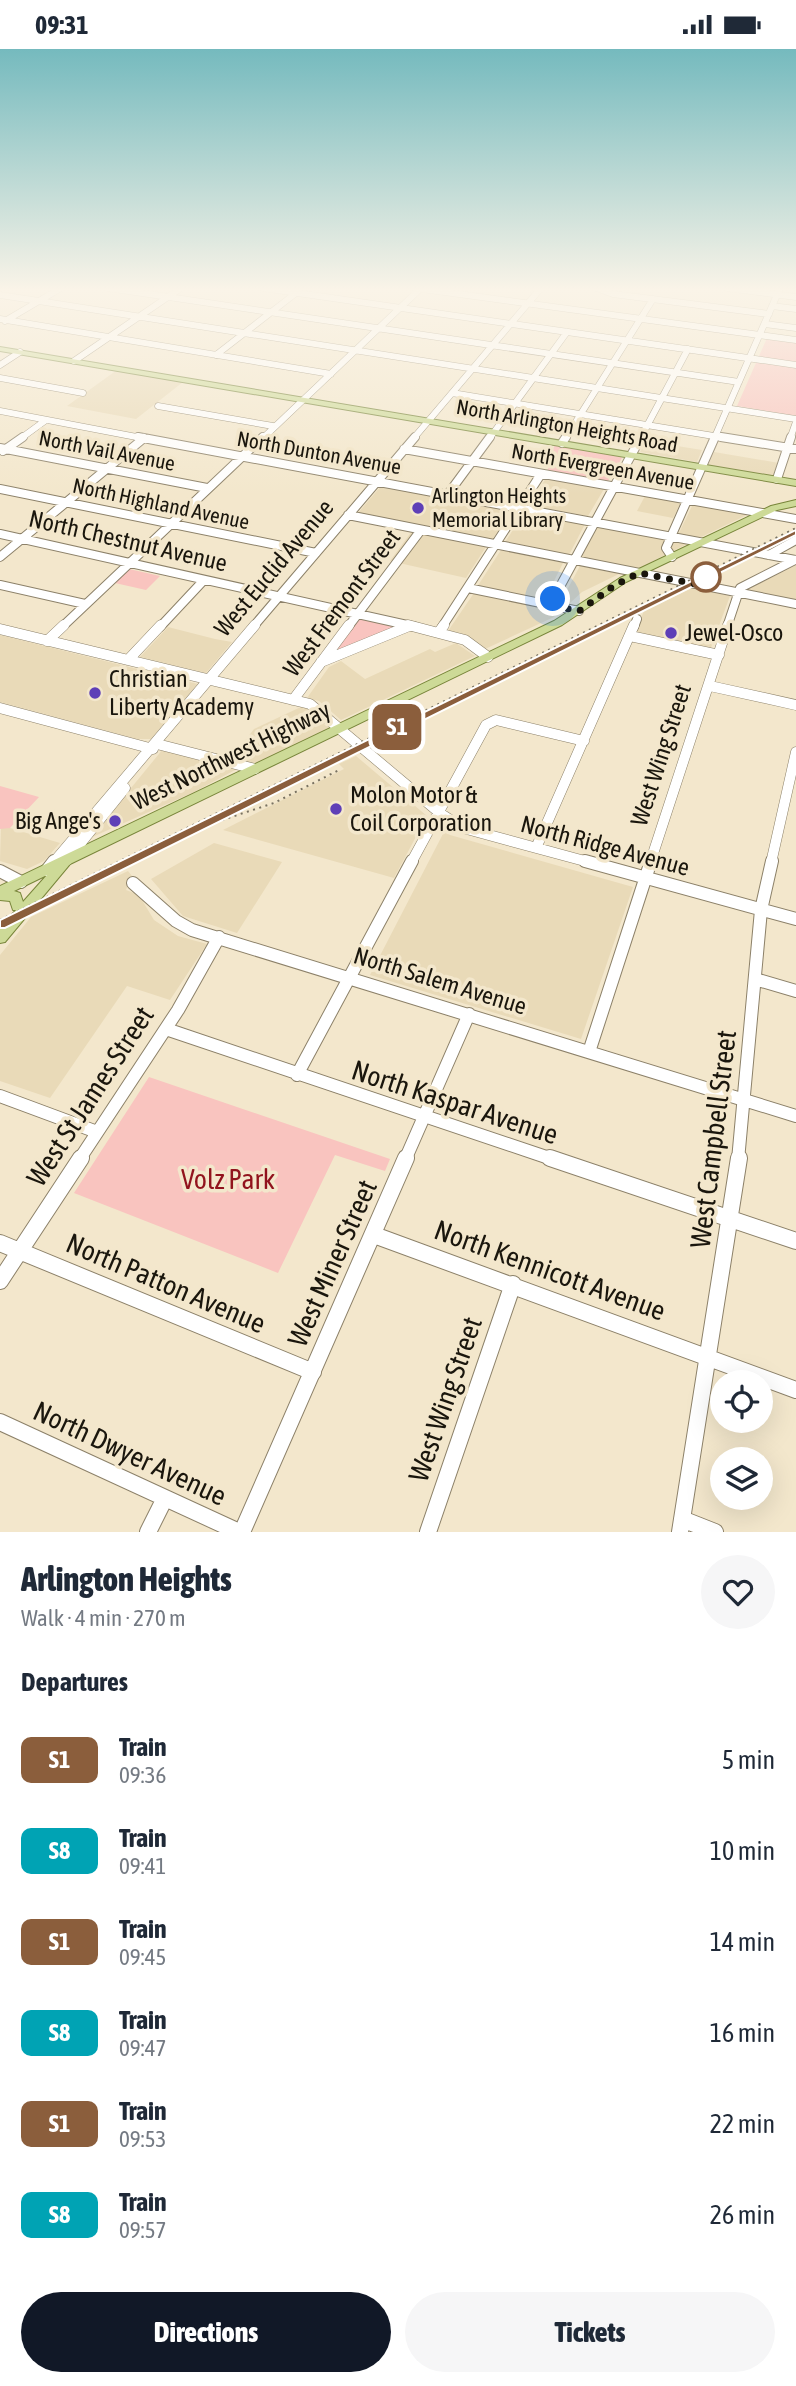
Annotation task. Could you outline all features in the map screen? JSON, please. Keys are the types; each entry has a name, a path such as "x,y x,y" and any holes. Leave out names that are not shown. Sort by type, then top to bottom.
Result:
{"main road":[{"name":"North Arlington Heights Road","path":"51,357 796,483"},
{"name":"West Northwest Highway","path":"0,894 488,657 579,611 615,585 639,573 763,514 796,503"},
{"name":"West Euclid Avenue","path":"0,938 67,860"},
{"name":"West Euclid Avenue","path":"0,927 47,870"},
{"path":"0,894 15,896 18,906"}],"street":[{"path":"74,361 79,357"},
{"path":"229,357 331,374"},
{"path":"47,641 349,357"},
{"path":"399,357 796,420 792,449 776,479"},
{"name":"West Euclid Avenue","path":"47,870 155,746 482,357"},
{"path":"448,494 549,357"},
{"path":"573,357 739,382"},
{"path":"562,443 616,357"},
{"path":"550,605 684,357"},
{"path":"745,357 796,365"},
{"path":"673,557 666,548 750,358"},
{"path":"0,378 83,393"},
{"path":"452,393 792,449"},
{"path":"158,406 273,426"},
{"name":"North Dunton Avenue","path":"0,411 796,560"},
{"path":"2,450 46,420"},
{"path":"0,557 144,438"},
{"name":"North Evergreen Avenue","path":"404,449 796,519"},
{"name":"North Vail Avenue","path":"2,450 207,488"},
{"path":"439,632 541,474"},
{"name":"North Highland Avenue","path":"0,489 316,553"},
{"path":"348,515 796,604"},
{"name":"West Fremont Street","path":"293,700 421,530"},
{"name":"North Chestnut Avenue","path":"0,534 439,632 465,640 488,657"},
{"path":"769,555 796,540"},
{"path":"738,593 740,588 796,560"},
{"path":"128,660 204,580"},
{"path":"0,585 85,604"},
{"path":"468,588 579,611"},
{"name":"West Wing Street","path":"589,1052 738,593"},
{"path":"536,848 637,619"},
{"path":"321,662 409,626"},
{"name":"North Ridge Avenue","path":"0,629 310,704 441,814 463,828 796,919"},
{"path":"629,636 719,655"},
{"path":"710,685 796,705"},
{"path":"0,708 255,769"},
{"path":"297,1075 349,977 358,968 486,725 494,721 584,741"},
{"name":"West Euclid Avenue","path":"67,860 142,767 155,746"},
{"name":"West Campbell Street","path":"681,1525 731,1219 746,1101 761,910 796,752"},
{"path":"0,871 21,882"},
{"name":"North Salem Avenue","path":"133,883 155,898 183,927 796,1116"},
{"name":"West St James Street","path":"0,1281 166,1029 201,974 219,937"},
{"path":"755,979 796,991"},
{"name":"West Miner Street","path":"240,1532 374,1235 469,1014"},
{"name":"North Kaspar Avenue","path":"166,1029 796,1241"},
{"path":"0,1097 97,1132"},
{"name":"North Kennicott Avenue","path":"374,1235 796,1390"},
{"name":"North Patton Avenue","path":"0,1243 313,1372"},
{"name":"West Wing Street","path":"428,1532 513,1284"},
{"name":"North Dwyer Avenue","path":"0,1422 240,1532"},
{"path":"148,1532 165,1498"},
{"path":"681,1525 715,1532"}],"shaded area":[{"path":"117,370 183,382 136,419 67,406"},
{"path":"646,441 702,450 697,462 640,452"},
{"path":"714,452 779,463 774,477 708,466"},
{"path":"546,478 604,489 588,516 529,505"},
{"path":"381,486 511,511 492,540 358,513"},
{"path":"645,496 681,502 673,518 637,511"},
{"path":"693,504 749,514 697,539 678,535"},
{"path":"524,513 585,524 569,555 505,542"},
{"path":"598,525 689,543 635,570 580,559"},
{"path":"412,531 486,547 466,578 390,561"},
{"path":"501,550 563,563 544,601 477,587"},
{"path":"796,565 796,600 747,590"},
{"path":"580,566 619,574 582,592 570,603 561,601"},
{"path":"692,588 730,596 710,650 634,634 644,611"},
{"path":"474,593 558,610 554,617 485,649 461,633 448,631"},
{"path":"168,627 232,642 206,673 140,657"},
{"name":"Christian Liberty Academy","path":"0,635 198,684 151,739 137,739 0,702"},
{"path":"456,643 475,656 341,720 319,701 307,698 329,667 341,661 365,679 430,649 435,652"},
{"path":"305,705 331,728 263,762 231,759 254,729"},
{"path":"163,749 237,769 194,792 90,838"},
{"path":"356,756 427,816 394,878 223,830 344,769 339,764"},
{"path":"1,827 60,843 44,861 27,869 0,861"},
{"path":"445,830 450,835 633,887 581,1039 370,975"},
{"path":"214,843 282,862 237,933 183,916 151,879"},
{"path":"128,871 132,876 126,890 139,895 154,920 178,936 207,944 170,1000 127,986 50,1098 0,1081 0,955 31,917"}],"green space":[{"path":"759,357 796,357 796,416 737,406"},
{"path":"555,445 622,458 608,481 546,472 551,464 544,463"},
{"path":"129,569 160,576 146,590 115,583"},
{"path":"362,617 396,627 332,656 358,619"},
{"path":"0,786 39,797 10,828 0,829"},
{"name":"Volz Park","path":"149,1077 390,1159 385,1171 335,1155 278,1273 74,1193"}],"railway":[{"path":"0,920 796,528"},
{"path":"216,822 274,803 341,769"}],"train":[{"name":"S1","path":"0,924 796,533"}],"place":[{"name":"Arlington Heights Memorial Library","path":"418,508"},
{"name":"Jewel-Osco","path":"671,633"},
{"name":"Christian Liberty Academy","path":"95,693"},
{"name":"Molon Motor & Coil Corporation","path":"336,809"},
{"name":"Big Ange's","path":"115,821"}],"route":[{"path":"553,599 550,605 579,611 602,593 639,573 706,586 706,577"}]}
